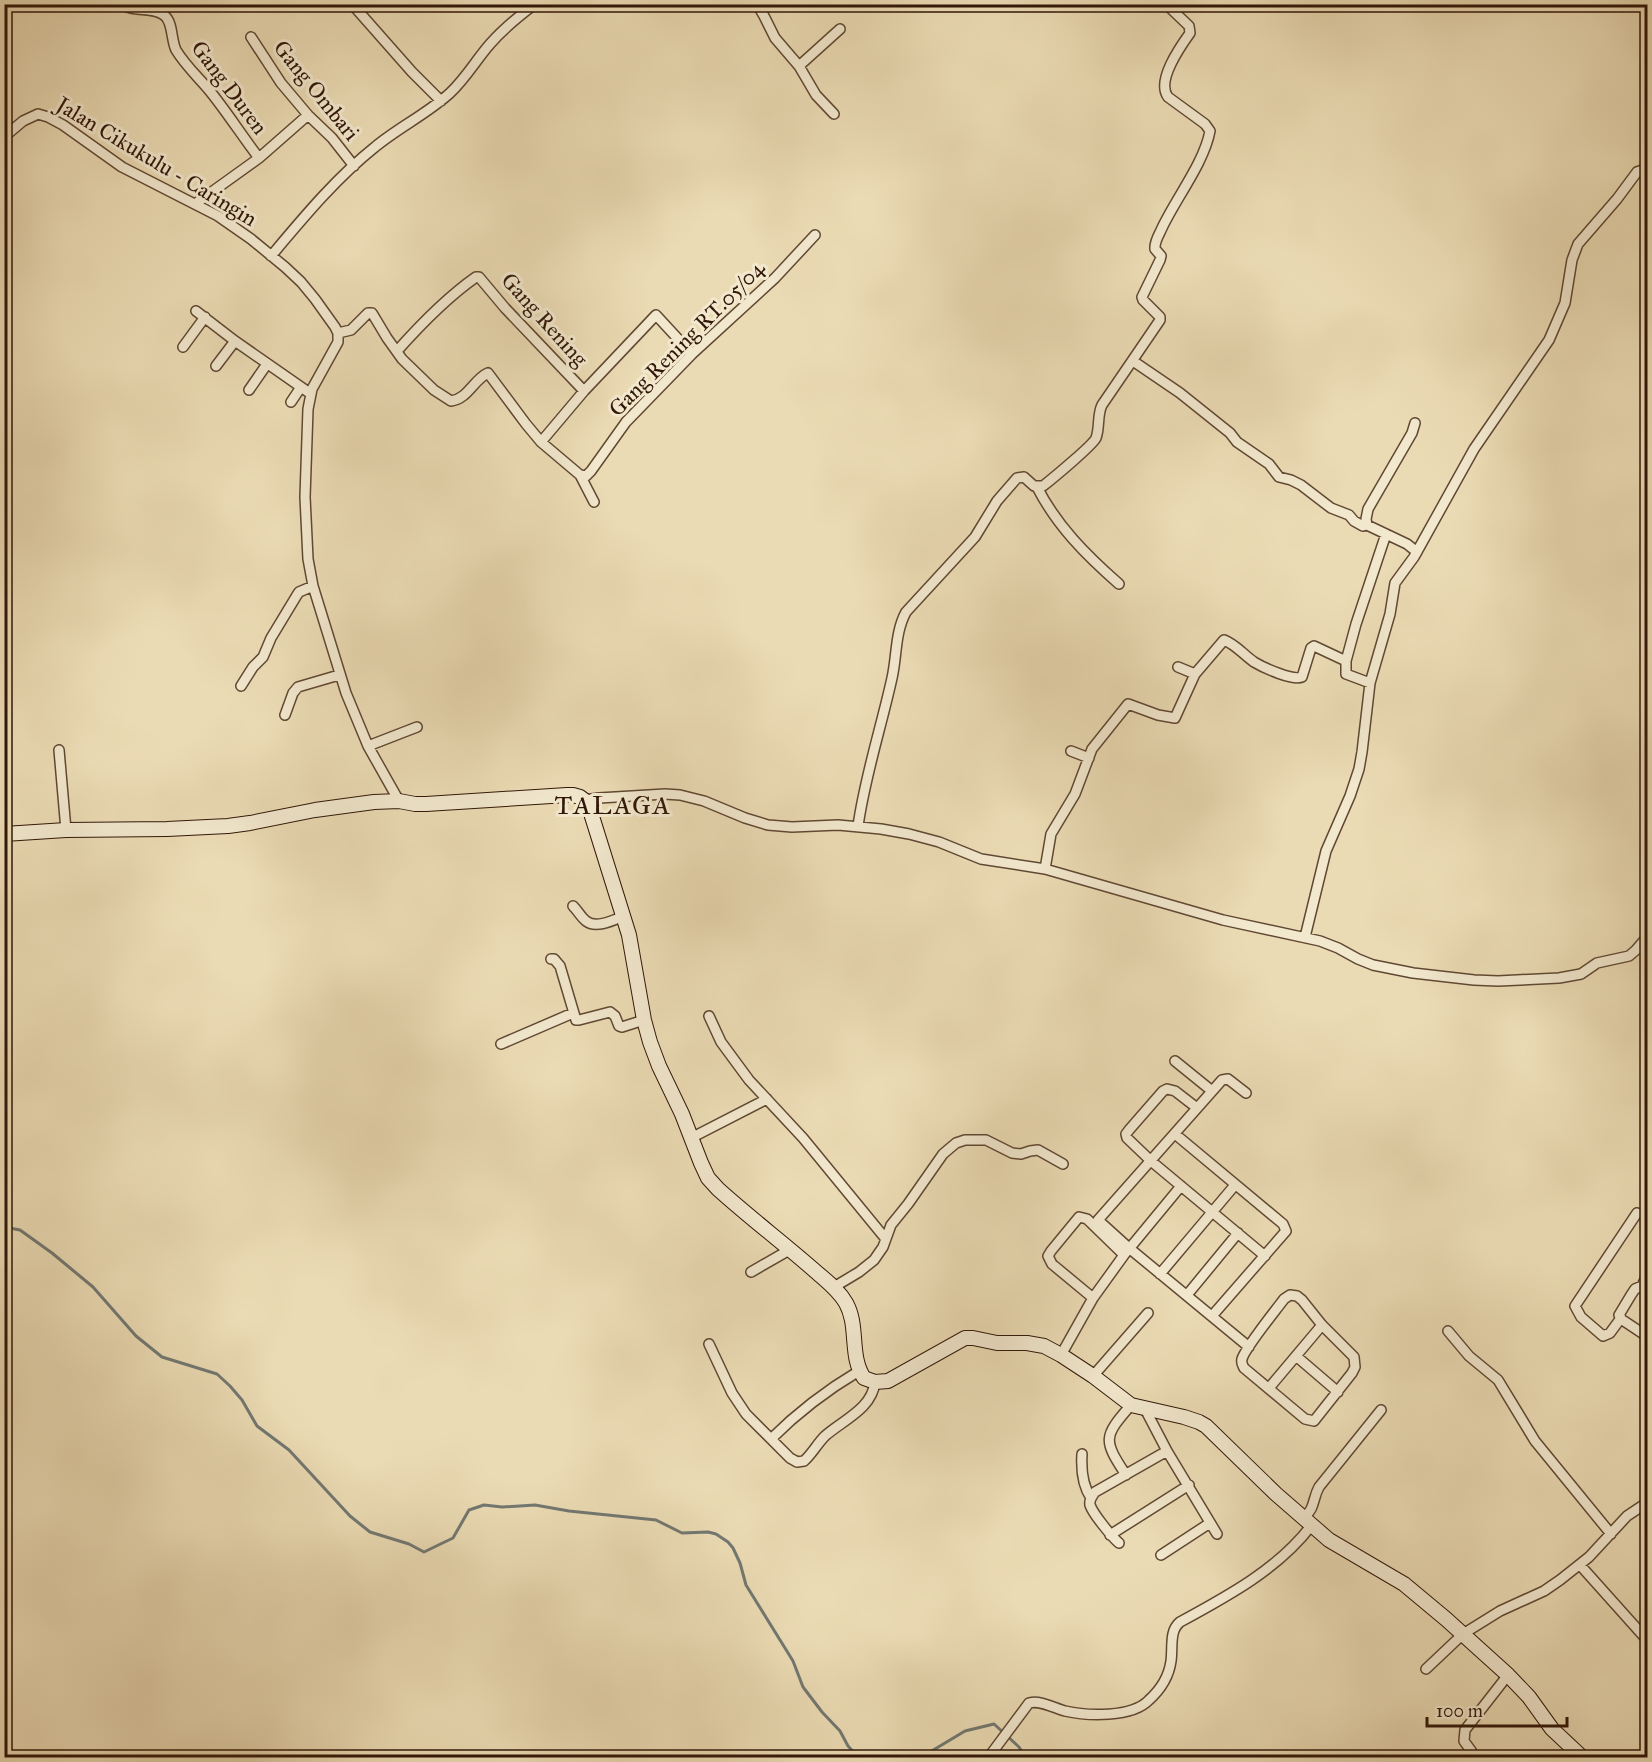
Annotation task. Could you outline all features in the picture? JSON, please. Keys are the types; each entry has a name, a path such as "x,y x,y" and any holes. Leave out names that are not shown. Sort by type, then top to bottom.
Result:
{"street":[{"name":"Gang Duren","path":"120,4 127,9 159,12 166,17 178,54 211,93 259,158"},
{"path":"352,4 441,101"},
{"path":"271,256 354,166 377,146 441,101 463,80 501,32 535,4"},
{"path":"757,4 775,38 800,66 816,95 834,114"},
{"path":"1037,487 1043,486 1093,442 1097,432 1100,409 1160,320 1160,317 1142,297 1161,256 1154,248 1154,244 1202,155 1210,131 1205,124 1165,93 1164,86 1173,56 1190,33 1189,26 1166,4"},
{"path":"800,66 840,29"},
{"name":"Gang Ombari","path":"251,37 281,83 308,115 332,138 354,166"},
{"name":"Jalan Cikukulu - Caringin","path":"4,137 33,115 43,115 63,125 122,167 195,204 235,228 285,267 315,298 338,333"},
{"name":"Gang Duren","path":"195,204 259,158 308,115"},
{"path":"1305,937 1326,851 1359,769 1370,683 1390,614 1393,587 1417,552 1474,449 1549,340 1565,303 1572,260 1578,244 1637,172 1647,168"},
{"name":"Gang Rening RT.05/04","path":"580,475 588,476 626,422 692,354 775,278 815,235"},
{"name":"Gang Rening","path":"397,351 455,292 479,276 584,391"},
{"path":"196,310 235,341 311,394"},
{"path":"399,801 368,746 339,675 313,586 308,559 305,497 307,421 311,394 316,380 338,342 338,333 351,330 371,312 402,359 434,390 451,401 462,397 483,375 488,373 542,442 580,475 594,502"},
{"path":"542,442 584,391 656,315 692,354"},
{"path":"183,346 205,317"},
{"path":"216,366 235,341"},
{"path":"1133,361 1180,393 1237,441 1269,464 1279,477 1291,480 1313,493 1331,508 1349,515 1363,526 1367,525 1411,546 1417,552"},
{"path":"249,390 267,364"},
{"path":"291,402 301,387"},
{"path":"1367,525 1368,509 1412,433 1415,423"},
{"path":"858,826 867,775 892,677 903,618 917,598 975,537 997,501 1017,478 1024,477 1037,487 1069,536 1119,584"},
{"path":"1370,683 1347,674 1346,661 1386,534"},
{"path":"241,686 253,667 263,657 271,638 297,595 313,586"},
{"path":"1045,869 1051,834 1075,794 1092,750 1127,704 1158,715 1175,718 1195,674 1224,640 1255,662 1297,679 1302,677 1311,648 1314,646 1346,661"},
{"path":"1178,667 1195,674"},
{"path":"285,715 293,693 298,687 339,675"},
{"path":"368,746 417,727"},
{"path":"59,750 66,830"},
{"path":"1071,751 1089,758"},
{"path":"4,834 228,826 374,802 399,801 426,804 573,795 584,800 591,810 624,916 644,1020 659,1066 682,1114 708,1178 834,1287 844,1299 850,1312 859,1371 867,1380 888,1381 965,1338 997,1343 1037,1344 1050,1348 1138,1407 1189,1485 1217,1534"},
{"path":"584,800 680,795 704,801 768,825 858,826 903,833 939,842 991,862 1045,869 1223,920 1330,944 1358,959 1383,968 1455,978 1498,981 1578,975 1597,963 1629,956 1647,936"},
{"path":"573,906 591,924 624,916"},
{"path":"551,959 554,959 560,966 576,1020 610,1012 614,1013 617,1023 622,1027 644,1020"},
{"path":"501,1044 573,1013"},
{"path":"709,1016 727,1052 748,1080 803,1138 885,1238"},
{"path":"1175,1061 1212,1090"},
{"path":"1096,1223 1222,1080 1228,1079 1246,1093"},
{"path":"1197,1108 1170,1089 1163,1090 1126,1136 1151,1161 1265,1256"},
{"path":"691,1138 766,1099"},
{"path":"1175,1134 1286,1227 1287,1231 1212,1316"},
{"path":"834,1287 874,1260 883,1247 891,1225 952,1145 960,1141 986,1140 1016,1155 1038,1150 1063,1164"},
{"path":"1160,1274 1235,1185"},
{"path":"1061,1354 1093,1298 1126,1252 1181,1186"},
{"path":"1621,1318 1610,1333 1603,1336 1581,1317 1575,1306 1637,1213"},
{"path":"1093,1298 1052,1264 1048,1257 1079,1217 1096,1223 1126,1252 1160,1274 1249,1347"},
{"path":"1187,1295 1238,1233"},
{"path":"751,1272 791,1250"},
{"path":"1647,1273 1645,1287 1635,1289 1620,1312 1621,1318 1647,1337"},
{"path":"1290,1295 1302,1300 1322,1325 1354,1357 1355,1362 1352,1373 1338,1392 1317,1418 1310,1421 1244,1368 1242,1359 1249,1347 1284,1299 1290,1295"},
{"path":"1093,1376 1148,1313"},
{"path":"1269,1388 1322,1325"},
{"path":"1448,1331 1469,1356 1498,1380 1535,1441 1611,1534"},
{"path":"709,1344 739,1405 758,1427 797,1462 804,1461 823,1439 866,1403 874,1390 875,1382"},
{"path":"1296,1356 1338,1392"},
{"path":"771,1439 815,1399 859,1371"},
{"path":"1126,1475 1114,1457 1108,1441 1112,1429 1138,1407"},
{"path":"1138,1407 1184,1417 1206,1426 1307,1522 1335,1545 1414,1592 1463,1634 1508,1674 1529,1697 1552,1729 1583,1758"},
{"path":"988,1758 1029,1703 1038,1702 1074,1713 1087,1714 1124,1712 1145,1704 1161,1687 1167,1674 1171,1661 1173,1631 1176,1626 1269,1568 1290,1550 1307,1522 1316,1493 1381,1410"},
{"path":"1090,1498 1095,1492 1167,1451"},
{"path":"1082,1454 1084,1489 1090,1498 1090,1505 1110,1535 1119,1543"},
{"path":"1110,1535 1189,1485"},
{"path":"1426,1670 1463,1634 1500,1611 1544,1591 1580,1565 1627,1516 1647,1502"},
{"path":"1161,1555 1210,1522"},
{"path":"1580,1565 1647,1641"},
{"path":"1472,1758 1472,1752 1464,1741 1465,1730 1508,1674"}],"waterway":[{"path":"4,1227 20,1230 52,1253 93,1287 136,1336 162,1357 217,1374 242,1400 257,1426 289,1450 350,1516 370,1532 409,1544 424,1552 453,1538 469,1510 484,1505 502,1507 535,1505 656,1520 682,1533 716,1534 733,1548 746,1585 793,1661 803,1687 840,1731 848,1746 859,1758"},
{"path":"920,1758 965,1731 994,1724 1019,1747 1026,1758"}],"district":[{"name":"TALAGA","path":"613,805"}]}
